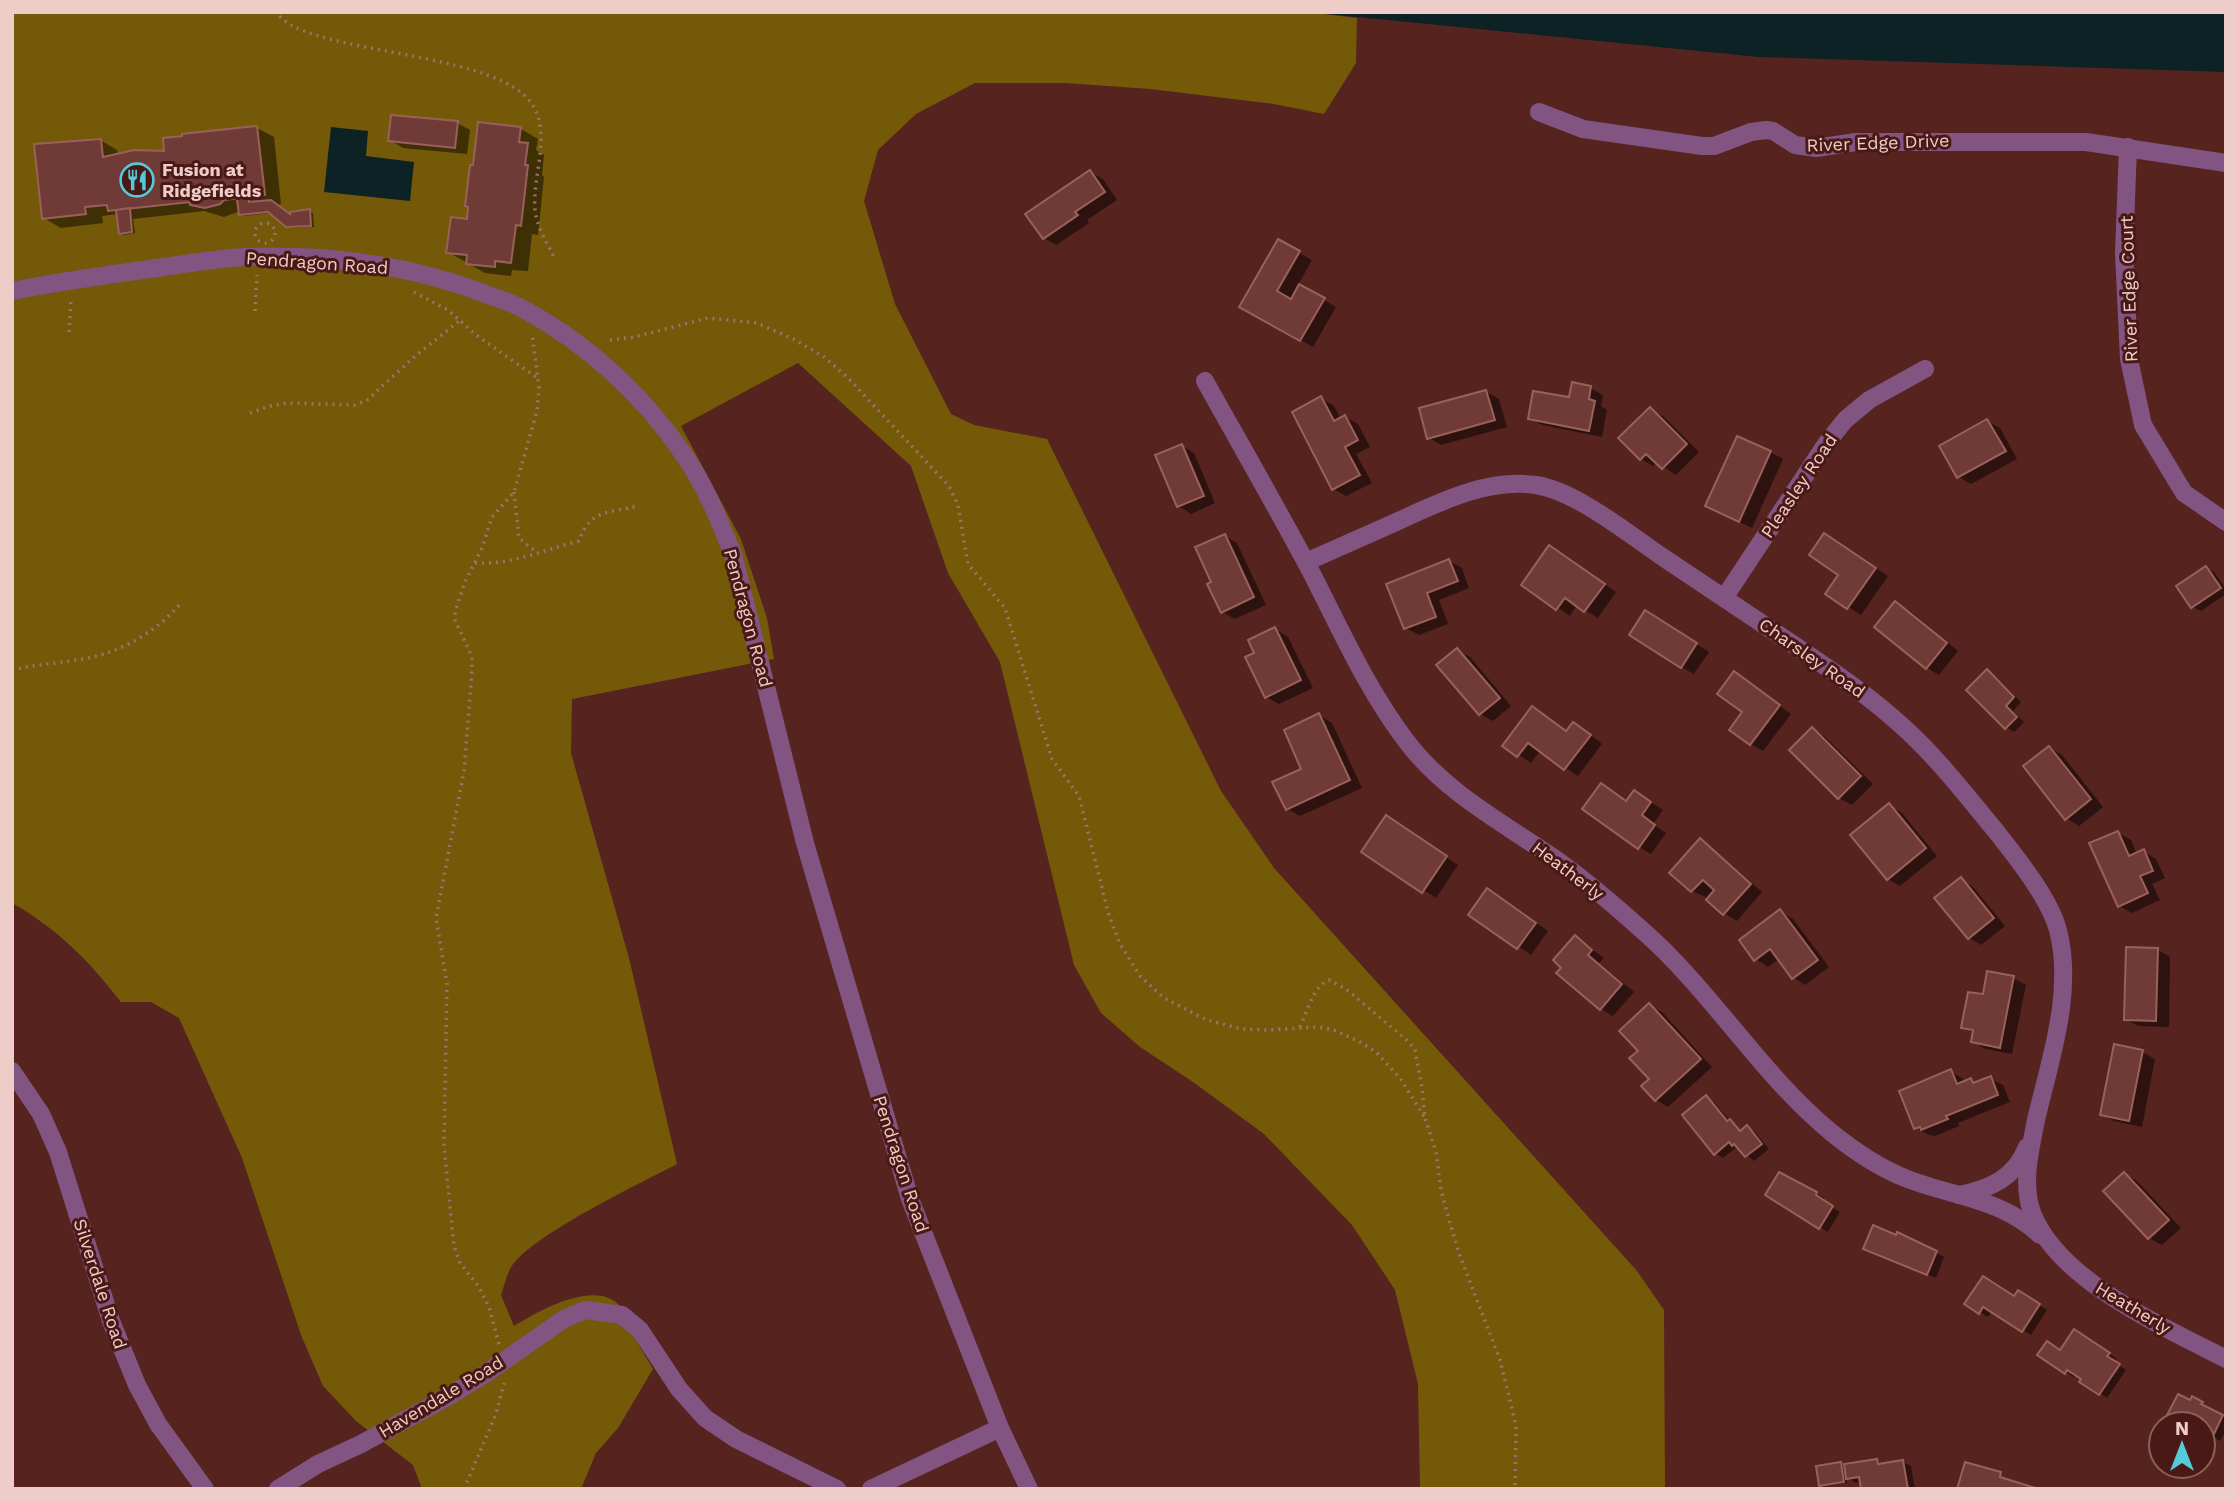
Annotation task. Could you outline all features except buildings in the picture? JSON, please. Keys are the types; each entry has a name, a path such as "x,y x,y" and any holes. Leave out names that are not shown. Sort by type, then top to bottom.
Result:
{"street":[{"name":"River Edge Drive","path":"1539,112 1583,129 1702,146 1714,146 1751,132 1766,130 1773,131 1795,145 1816,148 1856,142 2086,142 2226,163"},
{"name":"River Edge Court","path":"2128,147 2124,253 2129,359 2143,425 2184,493 2226,522"},
{"name":"Pendragon Road","path":"12,291 75,279 246,257 346,261 408,270 474,289 530,313 594,356 632,392 684,455 714,509 733,554 805,843 909,1199 1000,1428 1029,1489"},
{"name":"Pleasley Road","path":"1724,598 1826,443 1845,420 1870,400 1925,369"},
{"name":"Heatherly","path":"1205,381 1391,720 1409,745 1447,783 1565,867 1642,930 1706,995 1777,1080 1813,1117 1843,1142 1903,1178 2009,1211 2026,1222 2080,1276 2161,1325 2226,1359"},
{"name":"Charsley Road","path":"1306,562 1468,492 1516,484 1538,485 1577,500 1869,697 1904,727 2008,846 2057,925 2062,951 2061,1010 2035,1128"},
{"name":"Silverdale Road","path":"12,1071 41,1114 58,1152 111,1321 138,1385 158,1424 205,1489"},
{"path":"1959,1195 1978,1191 2009,1174 2020,1163 2035,1128"},
{"name":"Heatherly","path":"2035,1128 2029,1156 2027,1190 2033,1214 2049,1244"},
{"name":"Havendale Road","path":"278,1489 318,1464 449,1396 564,1319 585,1310 622,1315 640,1330 679,1389 705,1418 736,1439 837,1489"},
{"path":"872,1489 1000,1428"}],"path":[{"path":"274,12 292,25 327,38 395,51 479,73 519,89 533,105 539,120 540,149 535,210 555,259"},
{"path":"263,223 272,226 274,235 271,240 259,241 255,232 257,226 263,223"},
{"path":"69,332 69,307 75,279"},
{"path":"414,292 448,310 476,335 538,378"},
{"path":"464,1489 501,1398 504,1383 502,1362 489,1307 479,1287 460,1263 454,1247 444,1146 447,984 436,918 464,771 472,671 472,657 455,620 455,611 492,517 513,492 537,411 538,378 530,313"},
{"path":"610,340 634,337 708,317 757,323 793,338 823,356 848,378 949,486 958,505 968,565 1005,608 1052,759 1079,796 1108,912 1120,944 1140,976 1164,998 1207,1020 1242,1029 1318,1027 1334,1030 1376,1052 1400,1077 1425,1118"},
{"path":"250,413 288,403 355,405 367,400 459,321"},
{"path":"513,492 519,538 536,552"},
{"path":"475,563 513,561 579,541 584,526 590,519 638,506"},
{"path":"12,670 89,658 127,645 170,617 181,603"},
{"path":"1300,1027 1317,990 1329,980 1346,989 1408,1041 1415,1050 1425,1118 1436,1152 1441,1190 1456,1245 1500,1360 1516,1424 1515,1489"}],"shaded area":[{"path":"12,12 1307,12 1357,18 1356,63 1324,114 1274,104 1150,89 1065,83 975,83 916,114 878,150 864,201 895,304 951,414 974,425 1047,439 1221,791 1274,868 1637,1271 1664,1310 1665,1489 1420,1489 1418,1384 1395,1290 1352,1225 1264,1134 1140,1047 1101,1013 1074,965 1000,662 948,573 911,466 798,363 681,426 741,539 767,618 774,659 572,699 571,753 629,958 677,1164 586,1212 538,1242 510,1269 501,1295 514,1326 566,1300 596,1295 609,1298 622,1309 653,1369 618,1428 596,1453 581,1489 422,1489 413,1465 356,1421 323,1386 301,1335 242,1158 179,1018 151,1002 121,1002 72,947 12,903"}],"water":[{"path":"1307,12 2226,12 2226,72 1759,57"},
{"path":"331,127 368,131 366,156 414,162 410,201 324,192"}],"place":[{"name":"Fusion at Ridgefields","path":"137,180"}]}
